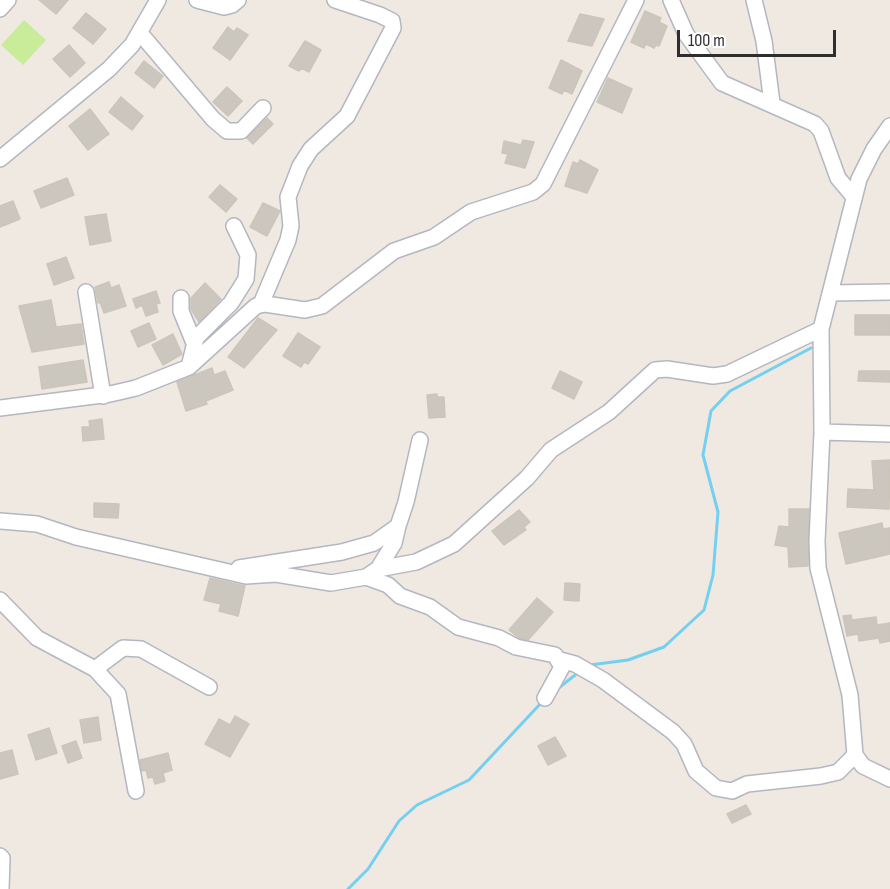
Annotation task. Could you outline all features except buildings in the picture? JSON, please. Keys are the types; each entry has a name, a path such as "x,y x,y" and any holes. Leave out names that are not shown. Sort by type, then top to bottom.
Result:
{"street":[{"path":"0,9 8,0"},
{"path":"0,159 109,69 140,33 158,0"},
{"path":"197,0 224,7 232,6 238,0"},
{"path":"261,304 305,310 322,306 394,251 434,237 471,212 533,192 543,183 618,40 636,0"},
{"path":"671,0 686,34 722,83 816,124 821,131 838,178 854,197"},
{"path":"754,0 764,41 772,103"},
{"path":"0,408 103,396 136,388 189,367 261,304 288,240 291,226 288,196 300,166 311,149 347,116 393,28 392,21 380,15 339,2"},
{"path":"140,33 213,119 227,131 241,131 263,108"},
{"path":"890,126 865,165 854,197 821,329 822,432 818,568 844,664 853,713 855,755 863,766 890,779"},
{"path":"189,367 194,343 231,303 246,279 248,255 234,226"},
{"path":"86,292 103,396"},
{"path":"830,293 890,292"},
{"path":"182,298 181,311 194,343"},
{"path":"0,521 37,524 76,537 212,570 246,576 276,574 331,583 416,562 454,544 527,478 552,450 609,412 655,370 667,369 713,376 727,374 821,329"},
{"path":"822,432 890,434"},
{"path":"372,573 394,543 420,440"},
{"path":"212,570 246,567 312,554 342,552 374,543 398,526"},
{"path":"372,573 400,596 430,607 458,627 499,638 516,646 549,653 603,680 673,732 684,744 696,771 716,788 732,791 747,784 838,772 855,755"},
{"path":"0,600 37,638 95,669 118,694 136,791"},
{"path":"95,669 123,648 141,649 209,687"},
{"path":"545,698 561,673 560,660"},
{"path":"0,856 2,858 2,889"}],"green space":[{"path":"24,20 46,40 23,65 1,45"}],"waterway":[{"path":"590,665 628,660 664,647 704,610 713,575 718,512 703,455 711,411 730,391 811,348"},
{"path":"556,690 579,672"},
{"path":"348,889 368,869 399,821 417,805 469,780 542,702"}]}
